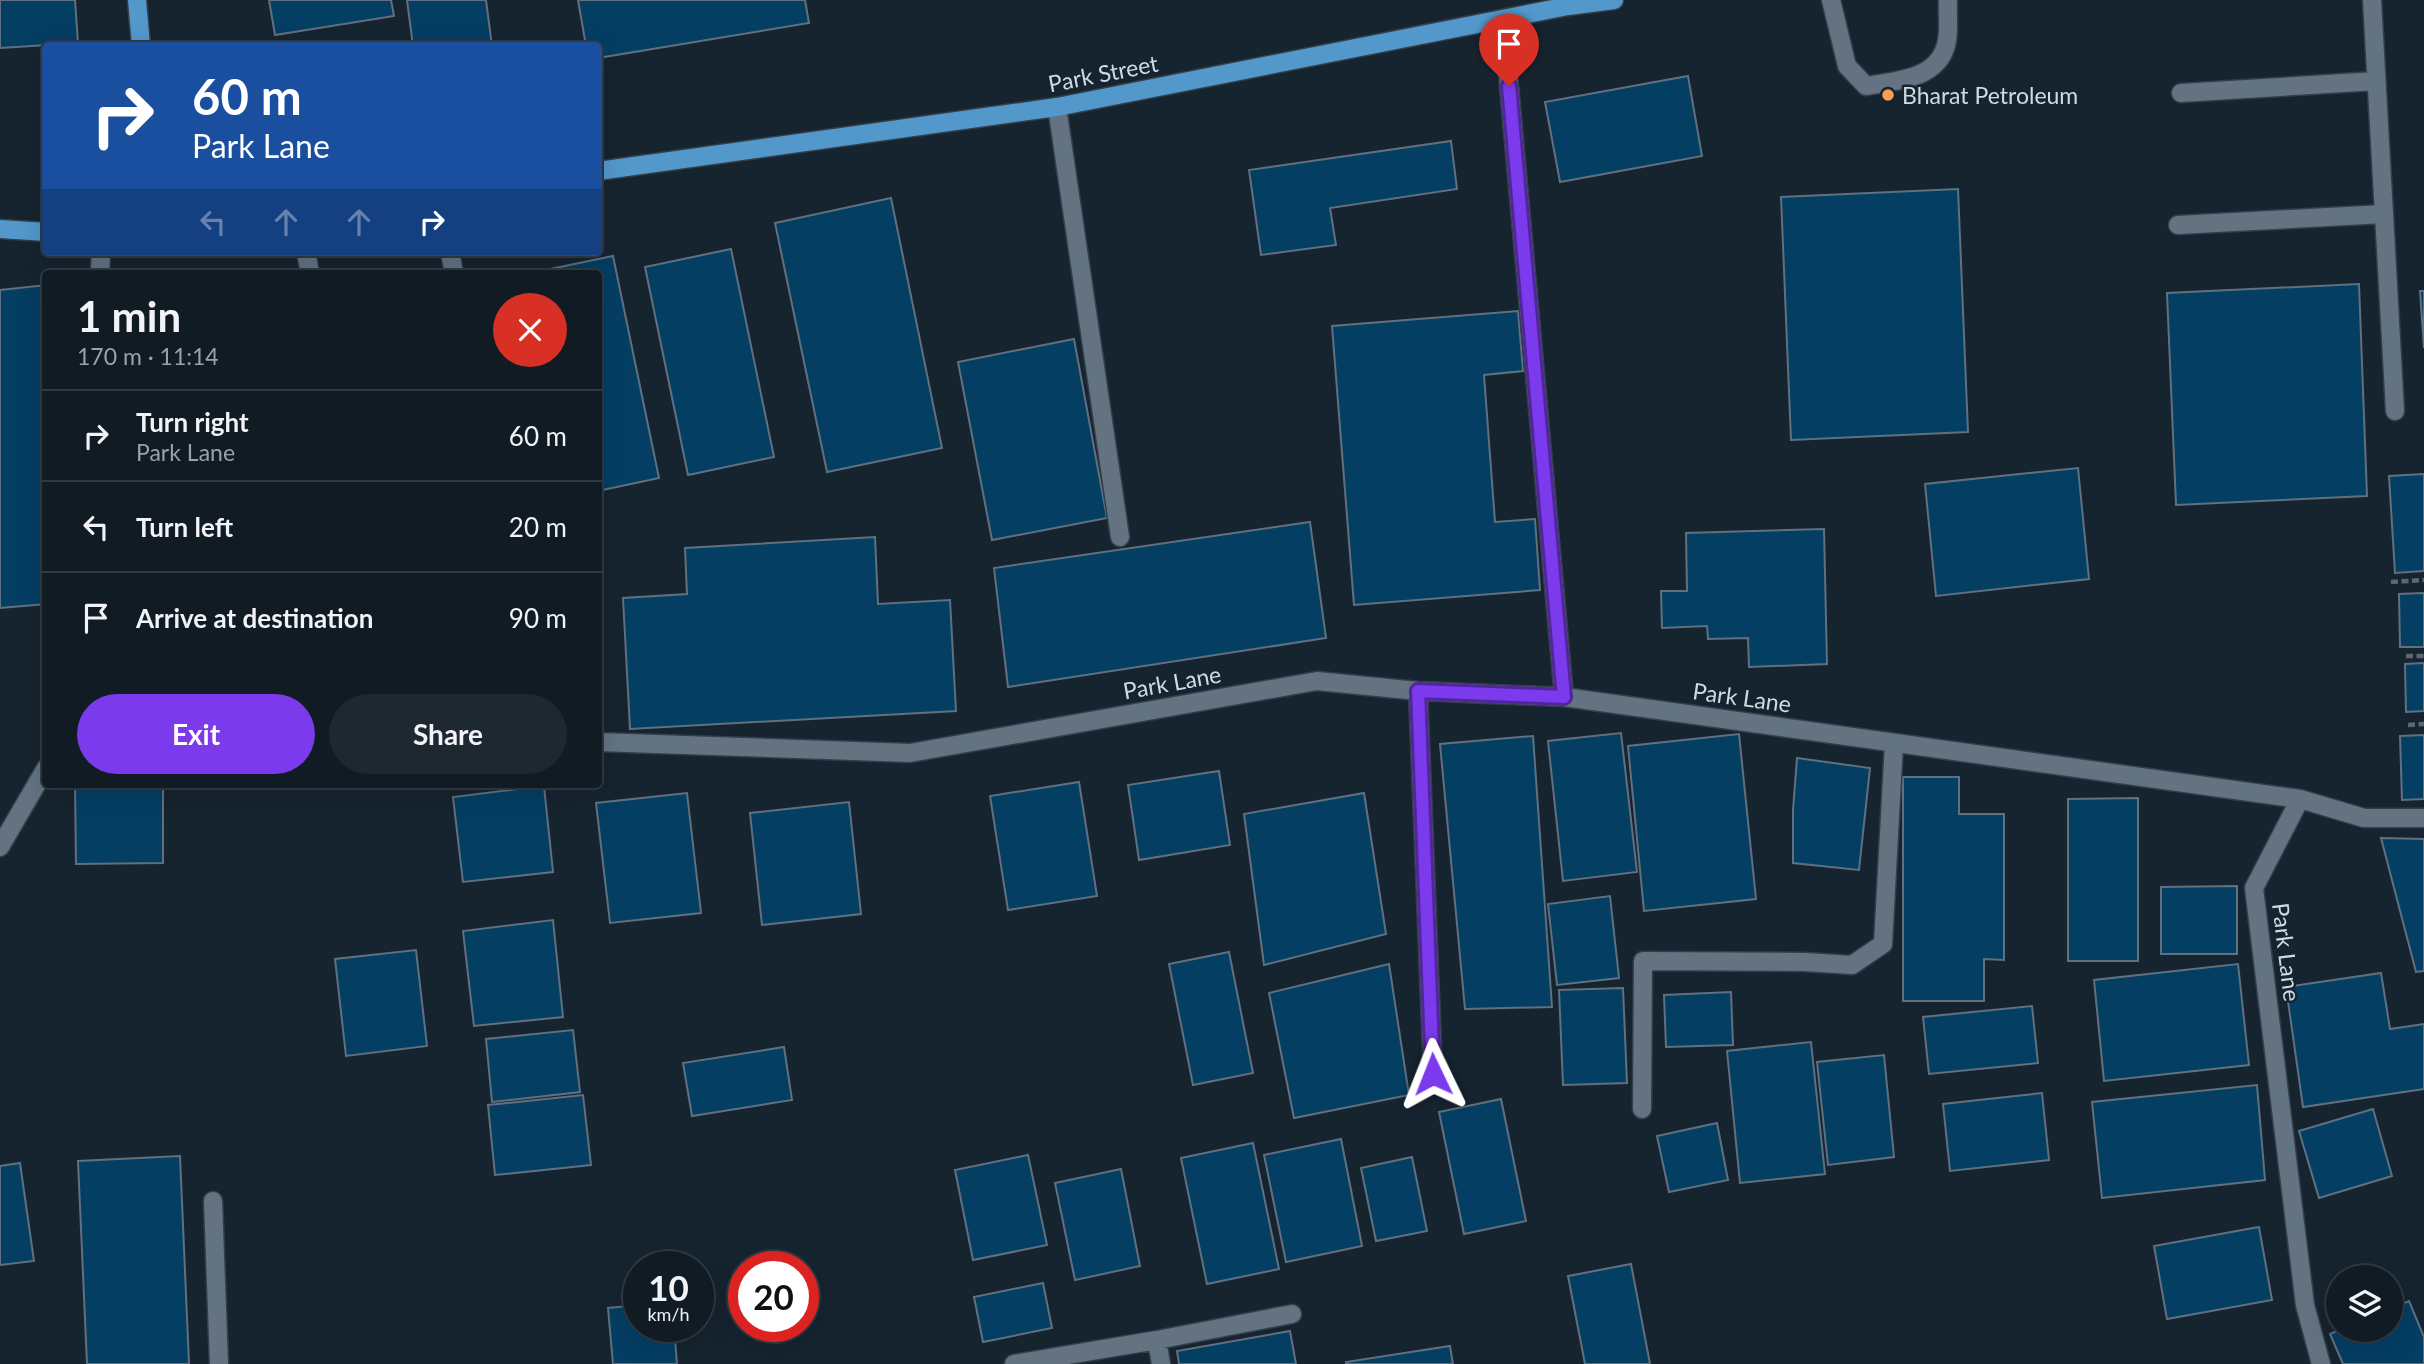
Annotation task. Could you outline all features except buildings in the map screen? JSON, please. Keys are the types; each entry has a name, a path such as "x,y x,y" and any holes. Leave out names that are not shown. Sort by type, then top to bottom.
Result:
{"main road":[{"path":"137,0 141,42"},
{"name":"Park Street","path":"602,170 1057,107 1503,19 1568,3 1614,0"},
{"path":"0,229 42,232"}],"street":[{"path":"1831,0 1847,66 1866,86 1918,77 1934,64 1946,46 1948,0"},
{"path":"2372,0 2395,411"},
{"path":"1503,19 1564,697"},
{"path":"2181,93 2376,81"},
{"path":"1057,107 1120,537"},
{"path":"2178,225 2384,214"},
{"name":"Park Lane","path":"602,742 911,753 1317,681 1418,691 1564,697 2300,799 2254,888 2305,1305 2321,1364"},
{"path":"1418,691 1433,1074"},
{"path":"1642,1109 1643,961 1805,962 1852,965 1883,944 1894,743"},
{"path":"0,847 42,775"},
{"path":"2300,799 2364,818 2424,818"},
{"path":"213,1201 219,1364"},
{"path":"1014,1364 1292,1314"},
{"path":"1157,1340 1161,1364"}],"path":[{"path":"2391,582 2424,580"},
{"path":"2406,656 2424,656"},
{"path":"2408,725 2424,724"}],"place":[{"name":"Bharat Petroleum","path":"1888,95"}],"route":[{"path":"1433,1074 1418,691 1564,697 1509,86"}]}
